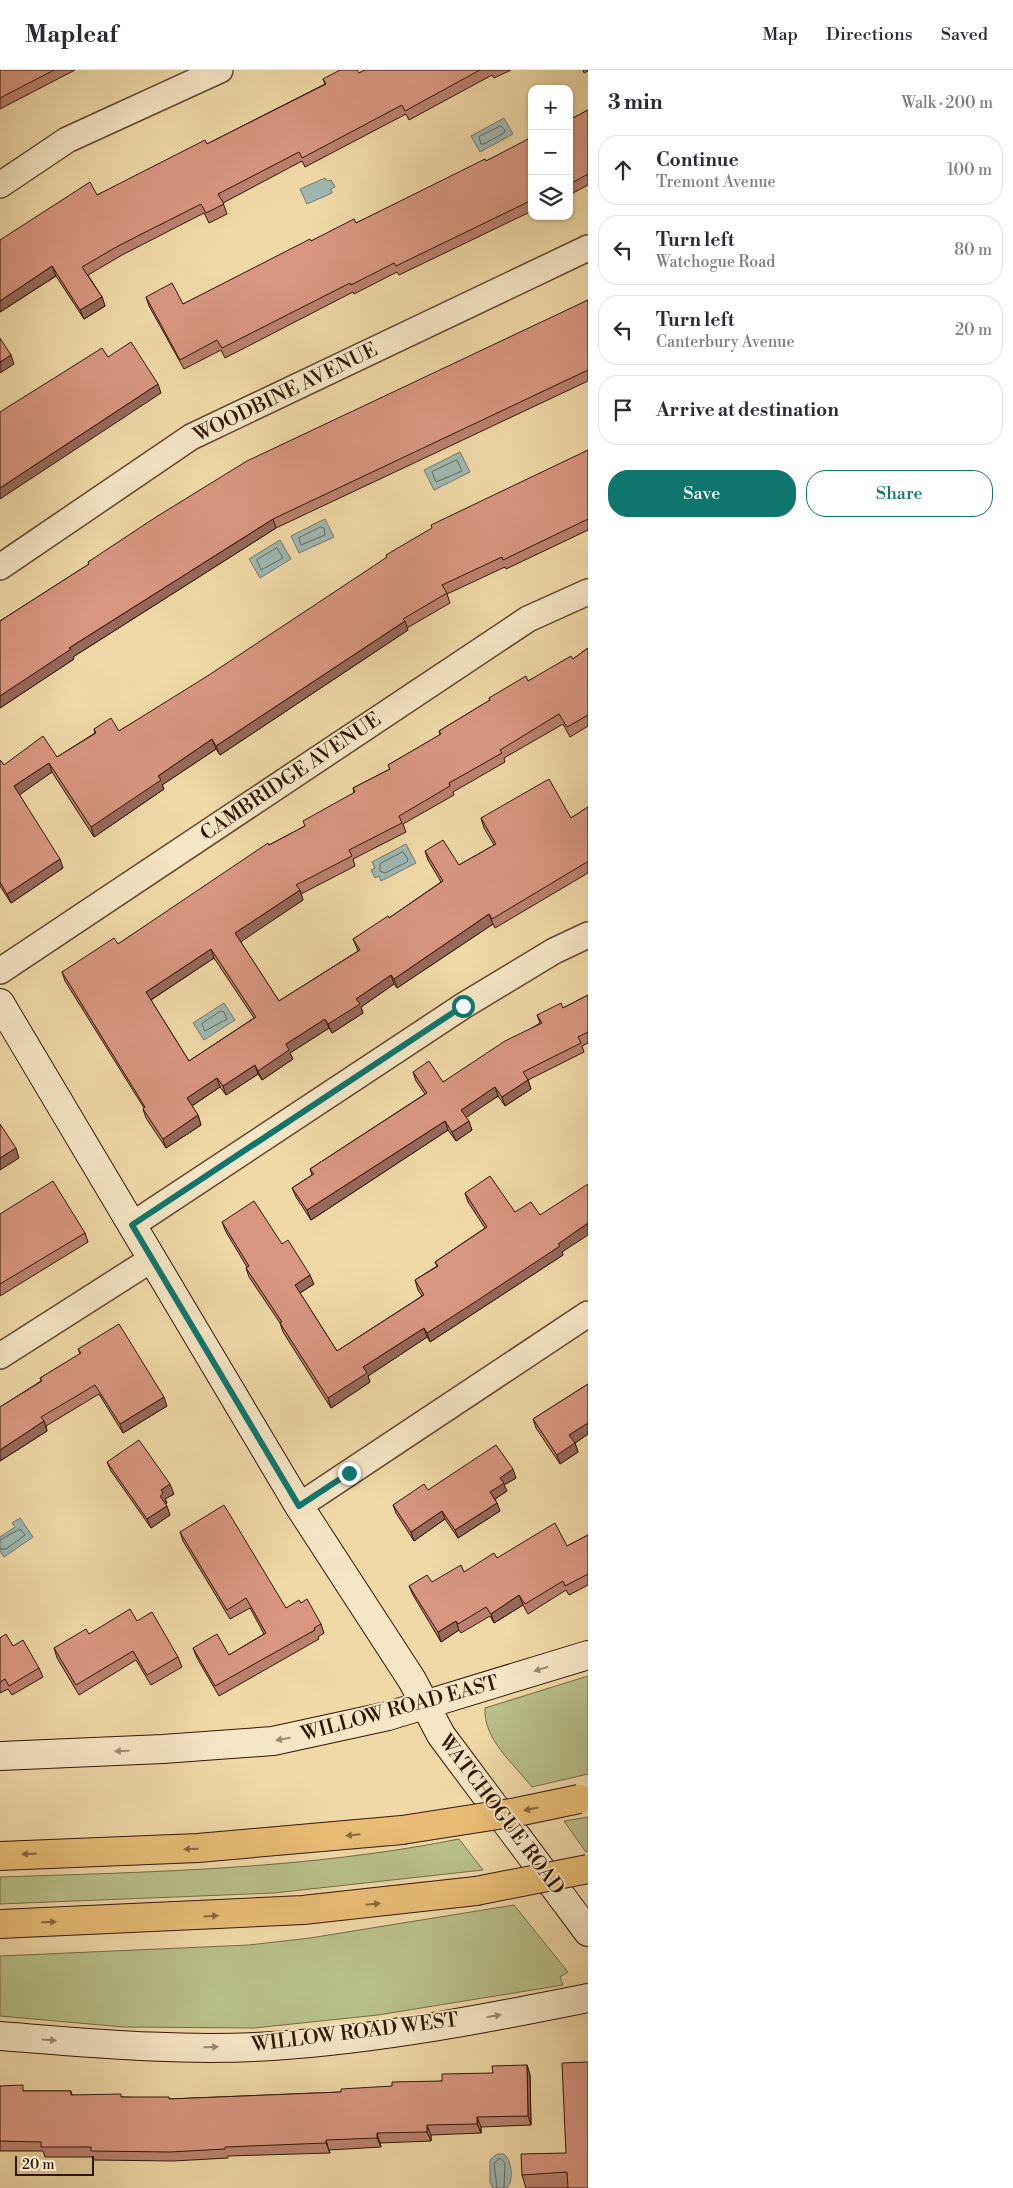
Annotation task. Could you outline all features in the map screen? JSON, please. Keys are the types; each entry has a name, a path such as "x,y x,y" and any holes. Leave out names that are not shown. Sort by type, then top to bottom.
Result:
{"highway":[{"path":"0,1856 198,1848 402,1830 517,1812 583,1798"},
{"path":"0,1924 303,1910 476,1891 588,1869"}],"street":[{"path":"0,185 67,140 220,70"},
{"name":"WOODBINE AVENUE","path":"0,566 191,437 588,248"},
{"name":"CAMBRIDGE AVENUE","path":"0,971 528,620 588,592"},
{"path":"132,1225 463,1006 554,951 588,935"},
{"name":"WATCHOGUE ROAD","path":"0,1002 299,1506 412,1680 441,1735 588,1932"},
{"path":"0,1356 152,1259"},
{"path":"299,1506 588,1314"},
{"name":"WILLOW ROAD EAST","path":"0,1756 182,1748 273,1741 348,1726 425,1706 588,1655"},
{"name":"WILLOW ROAD WEST","path":"0,2036 124,2045 272,2046 418,2028 588,1998"}],"green space":[{"path":"588,1676 588,1774 532,1787 494,1741 486,1719 485,1708"},
{"path":"588,1817 588,1851 586,1852 564,1821"},
{"path":"459,1839 483,1870 274,1893 0,1904 0,1877 173,1871 288,1863 346,1857"},
{"path":"514,1905 568,1972 560,1977 563,1985 378,2015 254,2028 123,2027 0,2016 0,1956 249,1945 310,1938"}],"water":[{"path":"504,118 513,134 480,152 471,136"},
{"path":"325,178 327,181 331,180 335,187 331,189 332,193 307,204 300,189"},
{"path":"460,452 470,472 434,490 424,470"},
{"path":"325,519 334,537 299,553 291,536"},
{"path":"280,540 291,559 260,578 249,559"},
{"path":"406,844 416,863 381,881 379,876 375,878 371,870 375,868 372,862"},
{"path":"224,1003 235,1020 204,1040 193,1023"},
{"path":"20,1518 33,1537 4,1557 0,1551 0,1537 15,1527 12,1523"},
{"path":"497,2154 504,2154 509,2161 511,2180 507,2188 493,2188 490,2182 490,2160"}],"building":[{"path":"0,70 54,70 0,98"},
{"path":"340,70 357,70 359,73 365,70 480,70 405,111 402,105 302,158 299,152 218,194 224,204 206,213 201,204 118,246 82,267 102,297 80,310 52,266 0,301 0,240 90,182 97,195 205,140 207,144 326,84 323,79"},
{"path":"588,110 588,174 573,182 573,130 573,118"},
{"path":"528,139 528,202 396,266 394,263 351,285 350,283 222,348 217,340 180,360 146,297 172,283 183,304 310,239 311,241 354,219 356,223 485,159 486,161"},
{"path":"588,300 588,370 273,519 69,648 71,649 0,696 0,621 89,564 88,562 156,517 247,461"},
{"path":"0,338 11,355 0,362"},
{"path":"131,342 158,384 0,488 0,412 102,348 108,357"},
{"path":"588,450 588,519 503,560 502,557 442,585 447,593 403,619 405,621 216,746 212,739 158,776 161,780 91,827 49,763 14,786 60,859 7,894 0,882 0,760 4,765 43,736 57,757 96,733 94,729 111,718 119,731 209,675 387,557 386,555 432,528 431,525"},
{"path":"588,648 588,715 567,727 559,714 500,750 502,753 449,783 450,786 399,816 402,823 349,850 352,856 296,885 300,890 235,933 279,1001 360,950 353,939 388,916 389,918 443,881 425,851 443,840 459,865 496,844 481,818 549,779 571,818 588,807 588,863 492,919 489,914 394,979 391,975 356,999 360,1004 328,1024 325,1019 286,1044 289,1050 258,1071 255,1065 223,1086 217,1078 187,1098 198,1115 163,1139 143,1109 145,1107 62,972 114,938 118,944 268,843 269,845 305,826 303,821 355,792 353,788 390,769 388,765 441,734 439,731 490,700 489,698 526,676 528,681 571,656 573,659","holes":["211,949 256,1017 189,1061 146,992"]},
{"path":"588,995 588,1032 578,1037 581,1043 523,1072 528,1080 502,1097 495,1087 461,1110 469,1121 452,1132 445,1121 307,1210 292,1188 314,1174 310,1169 427,1093 413,1072 429,1061 443,1082 505,1041 542,1023 537,1015 561,1003 563,1008"},
{"path":"0,1124 16,1148 0,1158"},
{"path":"490,1176 515,1212 531,1202 540,1215 588,1184 588,1223 558,1244 560,1246 427,1333 424,1328 363,1367 367,1373 328,1398 280,1323 282,1322 246,1268 249,1266 222,1222 254,1201 282,1244 288,1240 310,1275 295,1285 337,1351 424,1295 415,1280 438,1266 435,1262 487,1227 465,1193"},
{"path":"53,1181 85,1233 0,1284 0,1214"},
{"path":"119,1324 164,1397 120,1424 95,1385 41,1417 44,1421 0,1450 0,1407 42,1381 40,1378 81,1353 78,1349"},
{"path":"588,1384 588,1423 569,1435 575,1443 557,1455 533,1419"},
{"path":"139,1440 170,1484 161,1490 163,1493 160,1496 167,1506 147,1519 107,1462"},
{"path":"496,1445 513,1469 500,1478 504,1483 490,1492 497,1503 455,1530 442,1511 411,1532 393,1505 424,1484 428,1490"},
{"path":"224,1505 286,1608 299,1600 301,1603 307,1599 321,1624 314,1628 315,1630 215,1686 193,1648 217,1634 229,1655 266,1633 246,1598 227,1610 180,1532"},
{"path":"555,1523 567,1546 588,1535 588,1574 565,1586 563,1581 525,1604 519,1595 491,1614 486,1607 458,1624 456,1621 438,1632 409,1586 427,1575 432,1582 461,1565 464,1572 494,1553 497,1558"},
{"path":"130,1609 137,1621 152,1612 178,1657 147,1675 133,1651 76,1685 54,1648 86,1629 89,1634"},
{"path":"6,1634 13,1646 23,1640 39,1668 9,1686 5,1679 0,1682 0,1638"},
{"path":"588,2062 588,2188 568,2188 567,2172 522,2175 521,2154 566,2153 562,2063"},
{"path":"527,2065 528,2116 477,2117 477,2124 427,2125 427,2132 377,2133 377,2138 326,2140 326,2143 225,2147 225,2149 170,2152 91,2151 91,2147 41,2147 41,2142 0,2141 0,2086 23,2085 23,2091 71,2091 71,2095 121,2094 121,2097 169,2097 169,2099 341,2092 341,2089 392,2086 392,2082 442,2081 442,2074 493,2073 492,2066"}],"route":[{"path":"349,1473 299,1506 132,1225 463,1006"}]}
